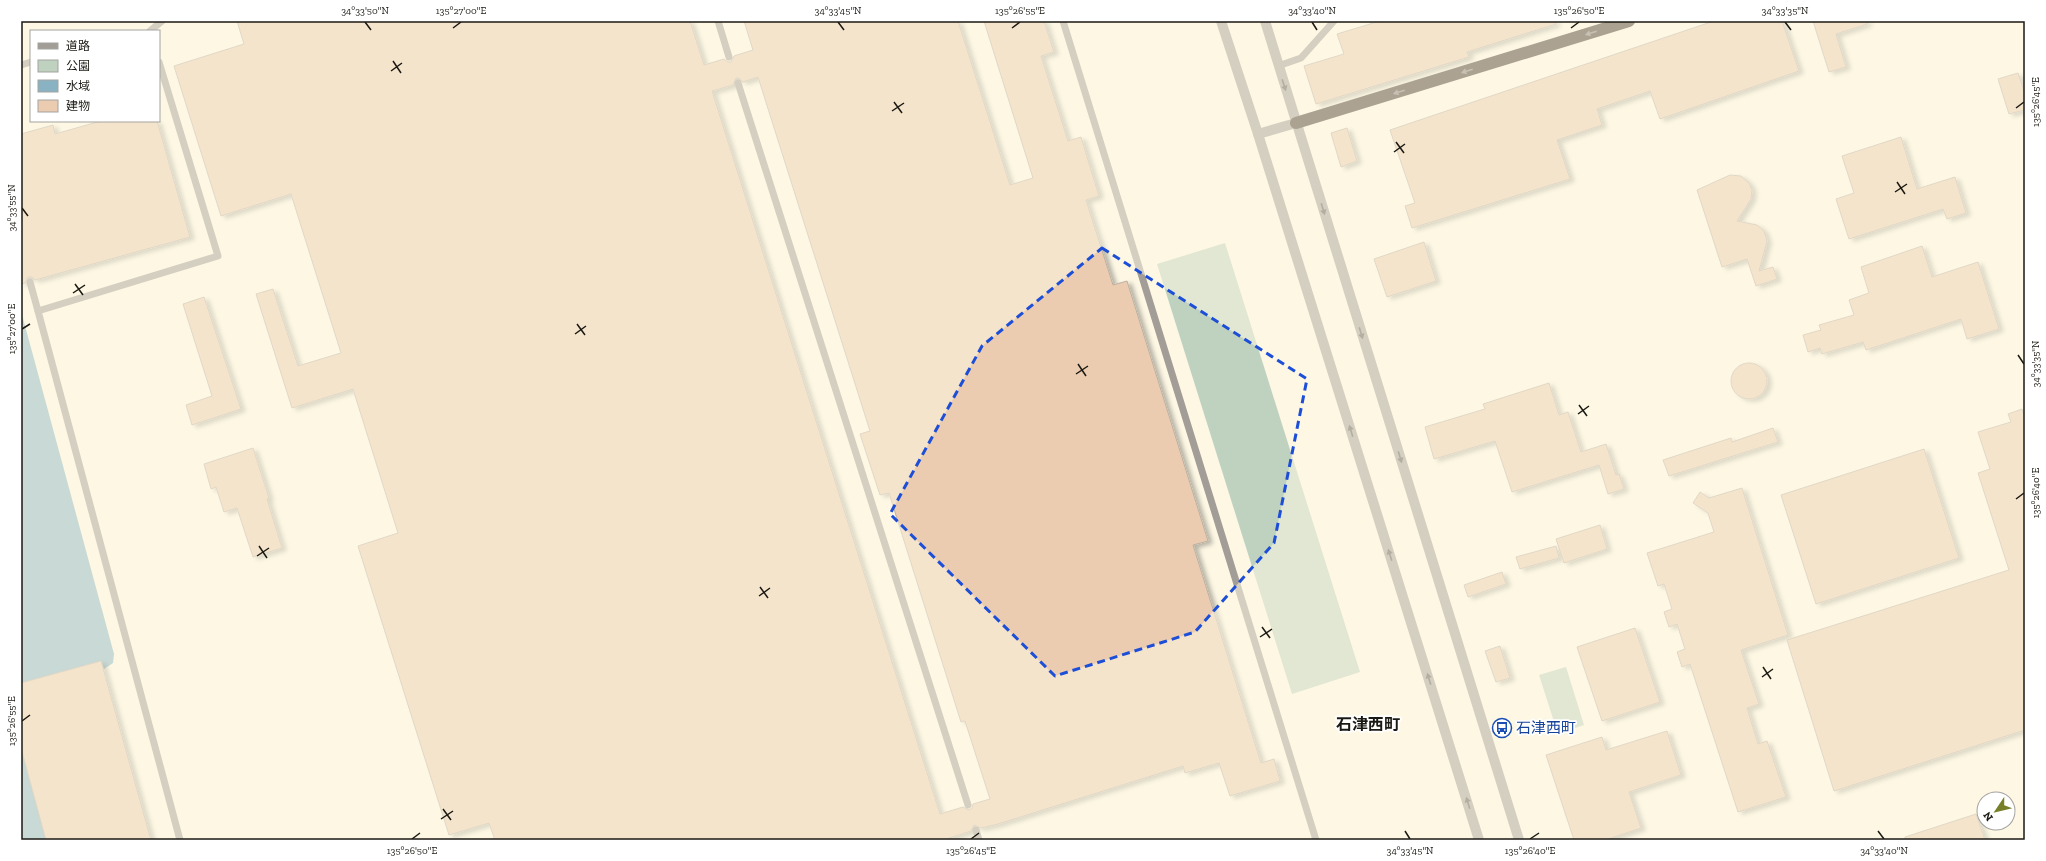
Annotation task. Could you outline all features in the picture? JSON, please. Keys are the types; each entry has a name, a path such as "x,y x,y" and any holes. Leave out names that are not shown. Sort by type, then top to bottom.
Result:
{"highway":[{"path":"1296,123 1629,21"}],"street":[{"path":"1221,21 1258,134 1479,840"},
{"path":"1265,21 1519,840"},
{"path":"1258,134 1296,123"}],"lane":[{"path":"151,30 162,21"},
{"path":"718,21 729,57"},
{"path":"1063,21 1316,840"},
{"path":"1278,66 1301,58 1334,21"},
{"path":"38,311 218,256 160,65"},
{"path":"738,83 968,805"},
{"path":"30,282 180,840"},
{"path":"976,830 979,840"}],"highlighted area":[{"path":"1102,248 1307,379 1274,543 1195,632 1055,676 890,514 982,346"}],"green space":[{"path":"1225,243 1360,672 1292,694 1157,264"},
{"path":"1566,667 1584,725 1558,734 1539,675"}],"water":[{"path":"21,311 114,654 113,663 104,669 62,680 108,840 21,840"}],"building":[{"path":"237,21 690,21 704,65 724,59 731,62 734,56 753,50 744,21 958,21 1010,185 1033,178 984,21 1044,21 1054,52 1041,56 1068,141 1081,137 1099,196 1086,200 1113,285 1127,281 1208,541 1193,545 1261,763 1274,759 1280,781 1230,796 1219,763 1185,773 1183,766 998,824 981,828 974,825 971,831 943,840 495,840 489,823 449,835 358,546 398,533 353,389 292,408 256,294 273,289 298,366 341,353 291,194 221,216 174,66 244,44","holes":["758,77 870,431 860,434 880,495 889,493 961,722 965,721 990,799 973,804 972,808 969,810 963,807 940,814 712,91 733,85 736,78 739,78 743,82"]},
{"path":"1380,21 1555,21 1556,24 1467,52 1469,57 1316,104 1304,66 1344,54 1337,34"},
{"path":"1714,21 1782,21 1799,71 1660,119 1650,91 1597,109 1602,125 1557,140 1570,179 1412,228 1405,206 1415,203 1390,130"},
{"path":"1813,21 1867,21 1867,24 1836,34 1846,67 1829,72"},
{"path":"2018,73 2025,94 2025,110 2009,114 1998,79"},
{"path":"97,122 157,122 190,237 35,280 32,277 28,277 25,283 21,284 21,134 53,125 55,134"},
{"path":"1347,128 1357,161 1341,167 1331,133"},
{"path":"1901,137 1917,189 1955,177 1966,213 1947,219 1943,209 1849,239 1836,199 1854,193 1842,156"},
{"path":"1730,175 1741,176 1749,183 1752,190 1751,199 1737,221 1757,225 1764,231 1767,241 1759,271 1773,267 1777,279 1756,286 1747,259 1722,267 1697,190"},
{"path":"1424,242 1436,281 1387,297 1374,259"},
{"path":"1922,246 1932,277 1978,262 1999,329 1967,339 1961,319 1866,350 1863,342 1822,354 1820,348 1808,352 1803,335 1821,330 1819,325 1854,315 1849,300 1869,293 1861,267"},
{"path":"204,297 241,409 192,425 186,405 212,396 183,304"},
{"path":"1753,363 1762,368 1766,374 1766,388 1762,394 1753,399 1745,399 1736,394 1732,388 1731,377 1736,368 1742,364"},
{"path":"1549,383 1559,415 1568,412 1581,452 1606,444 1616,475 1619,474 1624,489 1608,494 1599,465 1512,492 1495,441 1434,459 1425,427 1485,409 1483,404"},
{"path":"2022,409 2025,418 2025,730 1834,791 1787,640 2009,570 1978,473 1990,469 1978,432 2011,422 2008,414"},
{"path":"1773,428 1778,442 1669,476 1663,460 1731,438 1732,442"},
{"path":"253,448 269,498 267,499 282,548 253,557 237,508 224,512 216,487 211,489 204,464"},
{"path":"1924,449 1959,558 1816,604 1781,495"},
{"path":"1742,488 1788,635 1741,650 1759,704 1747,708 1758,744 1767,741 1786,797 1738,812 1690,664 1682,667 1677,652 1685,649 1677,624 1669,627 1664,612 1672,609 1664,584 1658,586 1647,553 1714,532 1708,513 1693,503 1700,492 1709,498"},
{"path":"1600,525 1607,549 1564,563 1556,539"},
{"path":"1556,546 1559,558 1520,569 1516,557"},
{"path":"1502,572 1506,584 1468,597 1464,585"},
{"path":"1635,628 1660,702 1602,721 1577,647"},
{"path":"1500,646 1510,678 1496,682 1485,651"},
{"path":"101,661 151,840 46,840 21,748 21,683"},
{"path":"1667,731 1681,775 1629,792 1641,828 1605,840 1574,840 1546,755 1602,737 1606,750"},
{"path":"1976,814 1976,831 1982,831 1985,840 1905,840 1905,837"}],"place":[{"name":"石津西町","path":"1502,728"}],"district":[{"name":"石津西町","path":"1368,724"}]}
